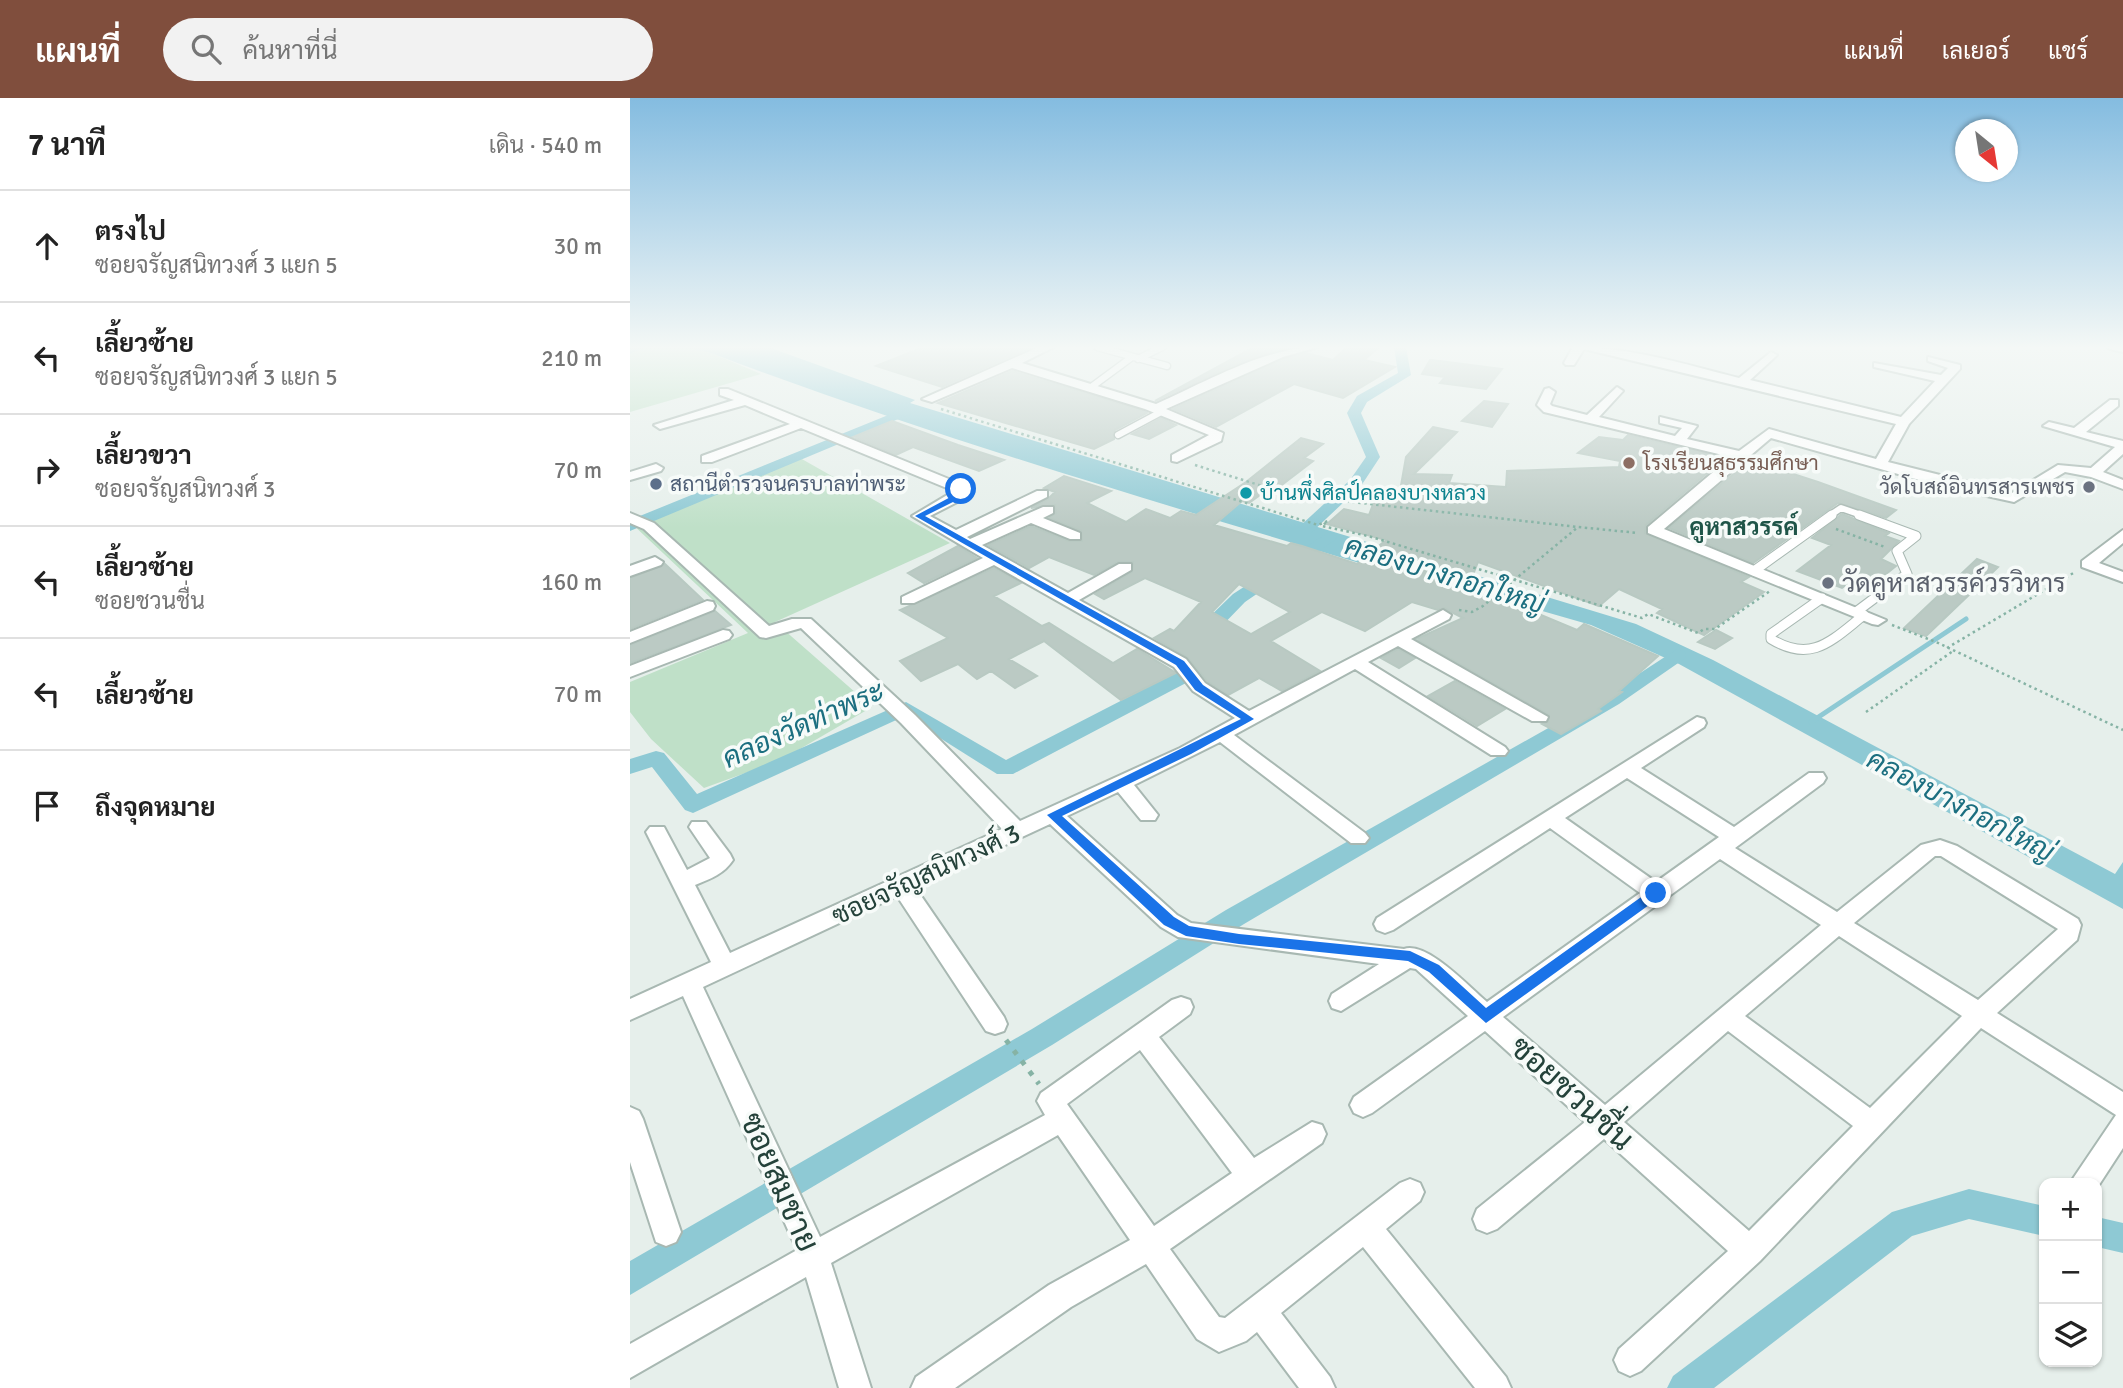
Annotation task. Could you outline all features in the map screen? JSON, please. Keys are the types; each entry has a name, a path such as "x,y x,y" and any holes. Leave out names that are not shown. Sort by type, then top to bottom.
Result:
{"street":[{"path":"660,425 724,407"},
{"path":"761,407 961,489 962,494 919,516 996,558 1186,671 1199,687 1249,719"},
{"path":"1147,407 1218,435 1177,458"},
{"path":"1158,411 1166,407"},
{"path":"1535,421 1543,407"},
{"path":"1548,407 1742,456"},
{"path":"1590,419 1601,407"},
{"path":"1844,407 1904,422"},
{"path":"1880,464 1904,422 1918,407"},
{"path":"2076,433 2109,407"},
{"path":"1665,419 1691,426 1678,440"},
{"path":"707,459 801,424"},
{"path":"2049,426 2123,446"},
{"path":"1653,530 1769,433 2014,498 2063,468 2094,473 2123,485"},
{"path":"2094,473 2123,446"},
{"path":"630,477 656,468"},
{"path":"956,536 1042,494"},
{"path":"993,500 1013,508"},
{"path":"971,544 1048,510"},
{"path":"1031,518 1075,536"},
{"path":"637,521 766,633 804,623 908,719 1017,831"},
{"path":"1653,530 1684,540 1866,615"},
{"path":"2123,534 2088,564 2123,577"},
{"path":"908,600 996,558"},
{"path":"630,571 655,562"},
{"path":"1068,600 1125,567"},
{"path":"630,638 707,606"},
{"name":"ซอยจรัญสนิทวงศ์ 3","path":"630,1010 726,968 1121,783 1221,734 1443,615"},
{"path":"630,672 723,635"},
{"path":"1398,639 1539,717"},
{"path":"1355,662 1497,751"},
{"path":"1385,924 1697,723"},
{"path":"1221,734 1359,838"},
{"path":"1626,768 1835,924 1980,1013 2123,1106"},
{"path":"1363,1105 1816,778"},
{"path":"1121,783 1148,816"},
{"name":"ซอยชวนชื่น","path":"1053,815 1169,921 1186,931 1410,956 1434,968 1750,1251"},
{"path":"1549,817 1656,893"},
{"path":"682,881 710,870 722,860 698,827"},
{"path":"657,832 726,968"},
{"path":"1487,1219 1606,1123 1835,924 1929,850 1940,848 2060,916 2070,925 2068,934 1980,1013 1750,1251 1630,1360"},
{"path":"902,886 995,1024"},
{"path":"1341,1001 1410,956"},
{"name":"ซอยสมชาย","path":"689,983 777,1170 814,1256 855,1388"},
{"path":"1181,1007 1050,1101 1208,1328 1219,1336 1235,1330 1410,1192"},
{"path":"1728,1017 1872,1125"},
{"path":"1143,1035 1251,1175"},
{"path":"630,1119 666,1232"},
{"path":"630,1362 814,1256 1063,1119"},
{"path":"2087,1178 2123,1125"},
{"path":"927,1388 1060,1296 1152,1244 1312,1134"},
{"path":"1366,1227 1495,1388"},
{"path":"1260,1311 1318,1388"}],"lane":[{"path":"1118,435 1158,411"},
{"path":"1754,570 1841,508 1916,536 1897,551 1907,574 1866,615 1816,650 1797,652 1771,639 1771,634 1822,598"}],"path":[{"path":"945,407 1318,525 1328,521 1322,526 1368,536 1642,618 1648,614 1698,633 1704,629 1716,629 1784,582"},
{"path":"1100,460 1105,458"},
{"path":"1177,458 1264,488 1332,499 1578,527 1642,533 1653,530"},
{"path":"1820,523 1897,551"},
{"path":"1443,615 1456,609 1472,612 1489,602 1578,527"},
{"path":"1947,648 2088,564"},
{"path":"1866,615 1936,642 2123,730"},
{"path":"1866,712 1953,650"},
{"path":"1011,1048 1030,1070"}],"green space":[{"path":"630,407 647,407 630,412"},
{"path":"793,454 950,543 775,622 872,707 781,760 704,788 651,739 630,712 630,682 748,633 630,522"}],"water":[{"name":"คลองบางกอกใหญ่","path":"862,407 924,407 1636,624 1713,660 2115,874 2123,862 2123,909 1679,664 1591,625 1451,585 1447,589 1169,506"}],"building":[{"path":"952,407 1131,407 1147,413 1115,430 1114,439 1094,449"},
{"path":"1177,407 1252,407 1216,427 1173,409"},
{"path":"1477,407 1506,407 1492,427 1462,421"},
{"path":"1161,418 1176,425 1149,439 1132,434"},
{"path":"892,421 1004,460 979,471 913,447 896,455 853,437"},
{"path":"1433,427 1457,432 1414,474 1452,475 1449,483 1506,487 1507,471 1619,467 1620,461 1578,453 1599,437 1623,440 1628,435 1725,458 1646,525 1645,533 1749,577 1741,582 1764,592 1704,635 1657,613 1662,609 1619,589 1599,606 1478,562 1469,585 1577,630 1584,624 1658,656 1619,691 1622,692 1598,709 1601,711 1561,734 1542,724 1548,722 1549,715 1416,639 1463,618 1444,608 1438,610 1412,602 1365,631 1322,612 1271,641 1320,671 1282,691 1259,678 1228,695 1207,681 1187,657 1154,638 1170,629 1174,631 1201,602 1145,578 1104,599 1095,594 1132,572 1133,562 1118,562 1094,575 1049,557 1029,568 988,545 1031,526 1069,541 1082,541 1081,531 1049,518 1056,513 1055,505 1031,508 1048,499 1055,492 1044,488 1064,476 1111,491 1087,503 1126,522 1146,509 1170,518 1181,511 1196,515 1246,482 1301,438 1323,444 1304,458 1313,461 1275,490 1270,488 1249,503 1242,501 1214,525 1287,546 1291,543 1357,564 1386,540 1327,524 1344,509 1369,515 1375,499 1381,500 1383,495 1399,497 1406,457","holes":["1239,584 1290,612 1251,634 1212,612"]},
{"path":"1750,460 1896,510 1886,518 1838,503 1753,563 1669,528"},
{"path":"1842,514 1889,533 1885,536 1899,541 1881,559 1896,566 1881,578 1873,575 1860,584 1852,581 1842,588 1797,571 1831,545 1812,538"},
{"path":"958,546 977,558 924,583 908,573"},
{"path":"1977,559 1998,567 1926,636 1904,628"},
{"path":"665,564 703,600 630,629 630,578"},
{"path":"994,568 1021,583 994,596 1042,626 1049,623 1113,663 1137,649 1176,673 1121,700 1044,641 1009,659 1037,676 1015,688 991,671 977,679 958,664 921,681 900,661 948,638 900,610"},
{"path":"715,611 731,625 630,663 630,645"},
{"path":"1716,630 1732,638 1715,649 1698,642"},
{"path":"1398,649 1415,658 1399,668 1381,658"},
{"path":"1455,681 1505,709 1477,726 1428,696"}],"waterway":[{"path":"1305,530 1356,483 1373,457 1356,424 1355,407"},
{"path":"630,526 913,410"},
{"name":"คลองวัดท่าพระ","path":"630,767 656,758 693,805 906,708 1005,769 1217,659 1205,632 1239,598 1329,537"},
{"path":"1811,722 1966,619"},
{"path":"630,1279 1042,1037 1235,917 1450,796 1612,700 1677,655"},
{"path":"1685,1388 1903,1223 1969,1204 2039,1220"},
{"path":"2102,1233 2123,1238"}],"place":[{"name":"โรงเรียนสุธรรมศึกษา","path":"1629,463"},
{"name":"สถานีตำรวจนครบาลท่าพระ","path":"656,484"},
{"name":"วัดโบสถ์อินทรสารเพชร","path":"2089,487"},
{"name":"บ้านพึ่งศิลป์คลองบางหลวง","path":"1246,493"},
{"name":"วัดคูหาสวรรค์วรวิหาร","path":"1828,583"}],"district":[{"name":"คูหาสวรรค์","path":"1744,527"}],"route":[{"path":"961,489 964,492 962,494 919,516 1180,663 1199,687 1249,719 1187,752 1053,815 1169,921 1186,931 1410,956 1434,968 1486,1017 1656,893"}]}
